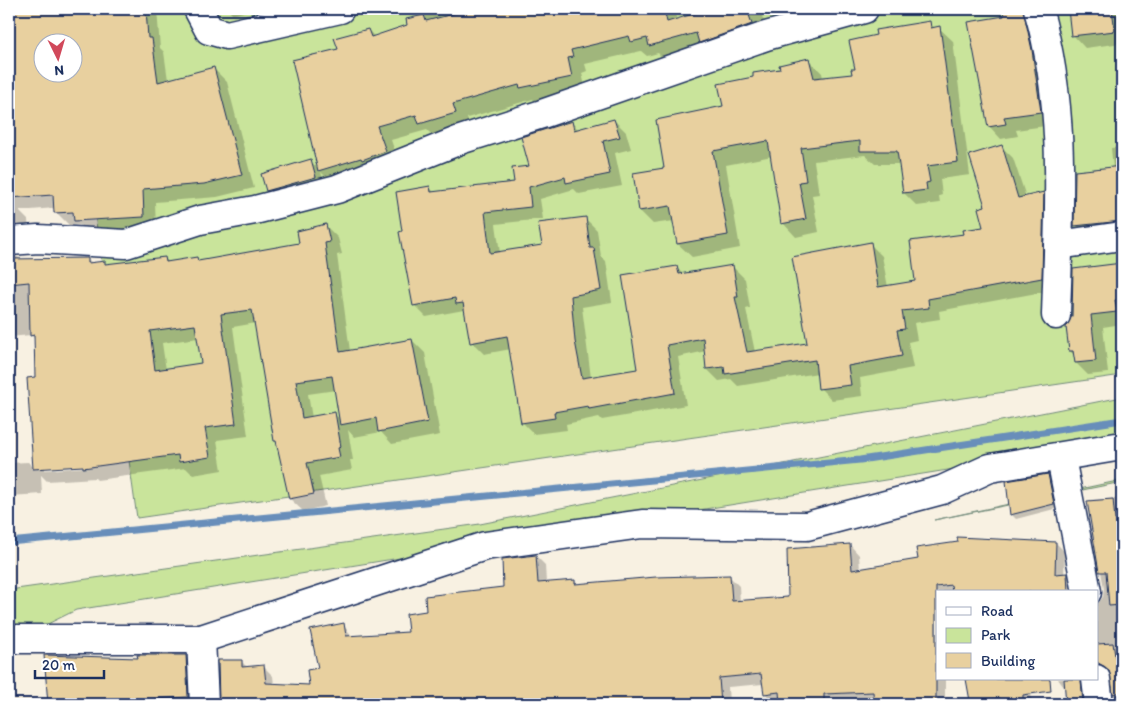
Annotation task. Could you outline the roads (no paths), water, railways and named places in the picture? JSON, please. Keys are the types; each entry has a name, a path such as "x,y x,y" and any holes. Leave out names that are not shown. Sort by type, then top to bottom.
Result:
{"street":[{"path":"198,9 209,30 227,35 340,9"},
{"path":"9,241 38,239 126,244 200,220 337,189 460,140 542,114 766,36 864,9"},
{"path":"1038,9 1045,34 1061,160 1056,315"},
{"path":"1058,245 1122,236"},
{"path":"9,639 201,639 485,546 642,524 807,526 942,490 990,468 1061,458 1122,446"},
{"path":"1061,458 1087,590"},
{"path":"201,639 204,704"},
{"path":"1096,680 1099,704"}],"waterway":[{"path":"9,542 860,460 1122,420"}]}
